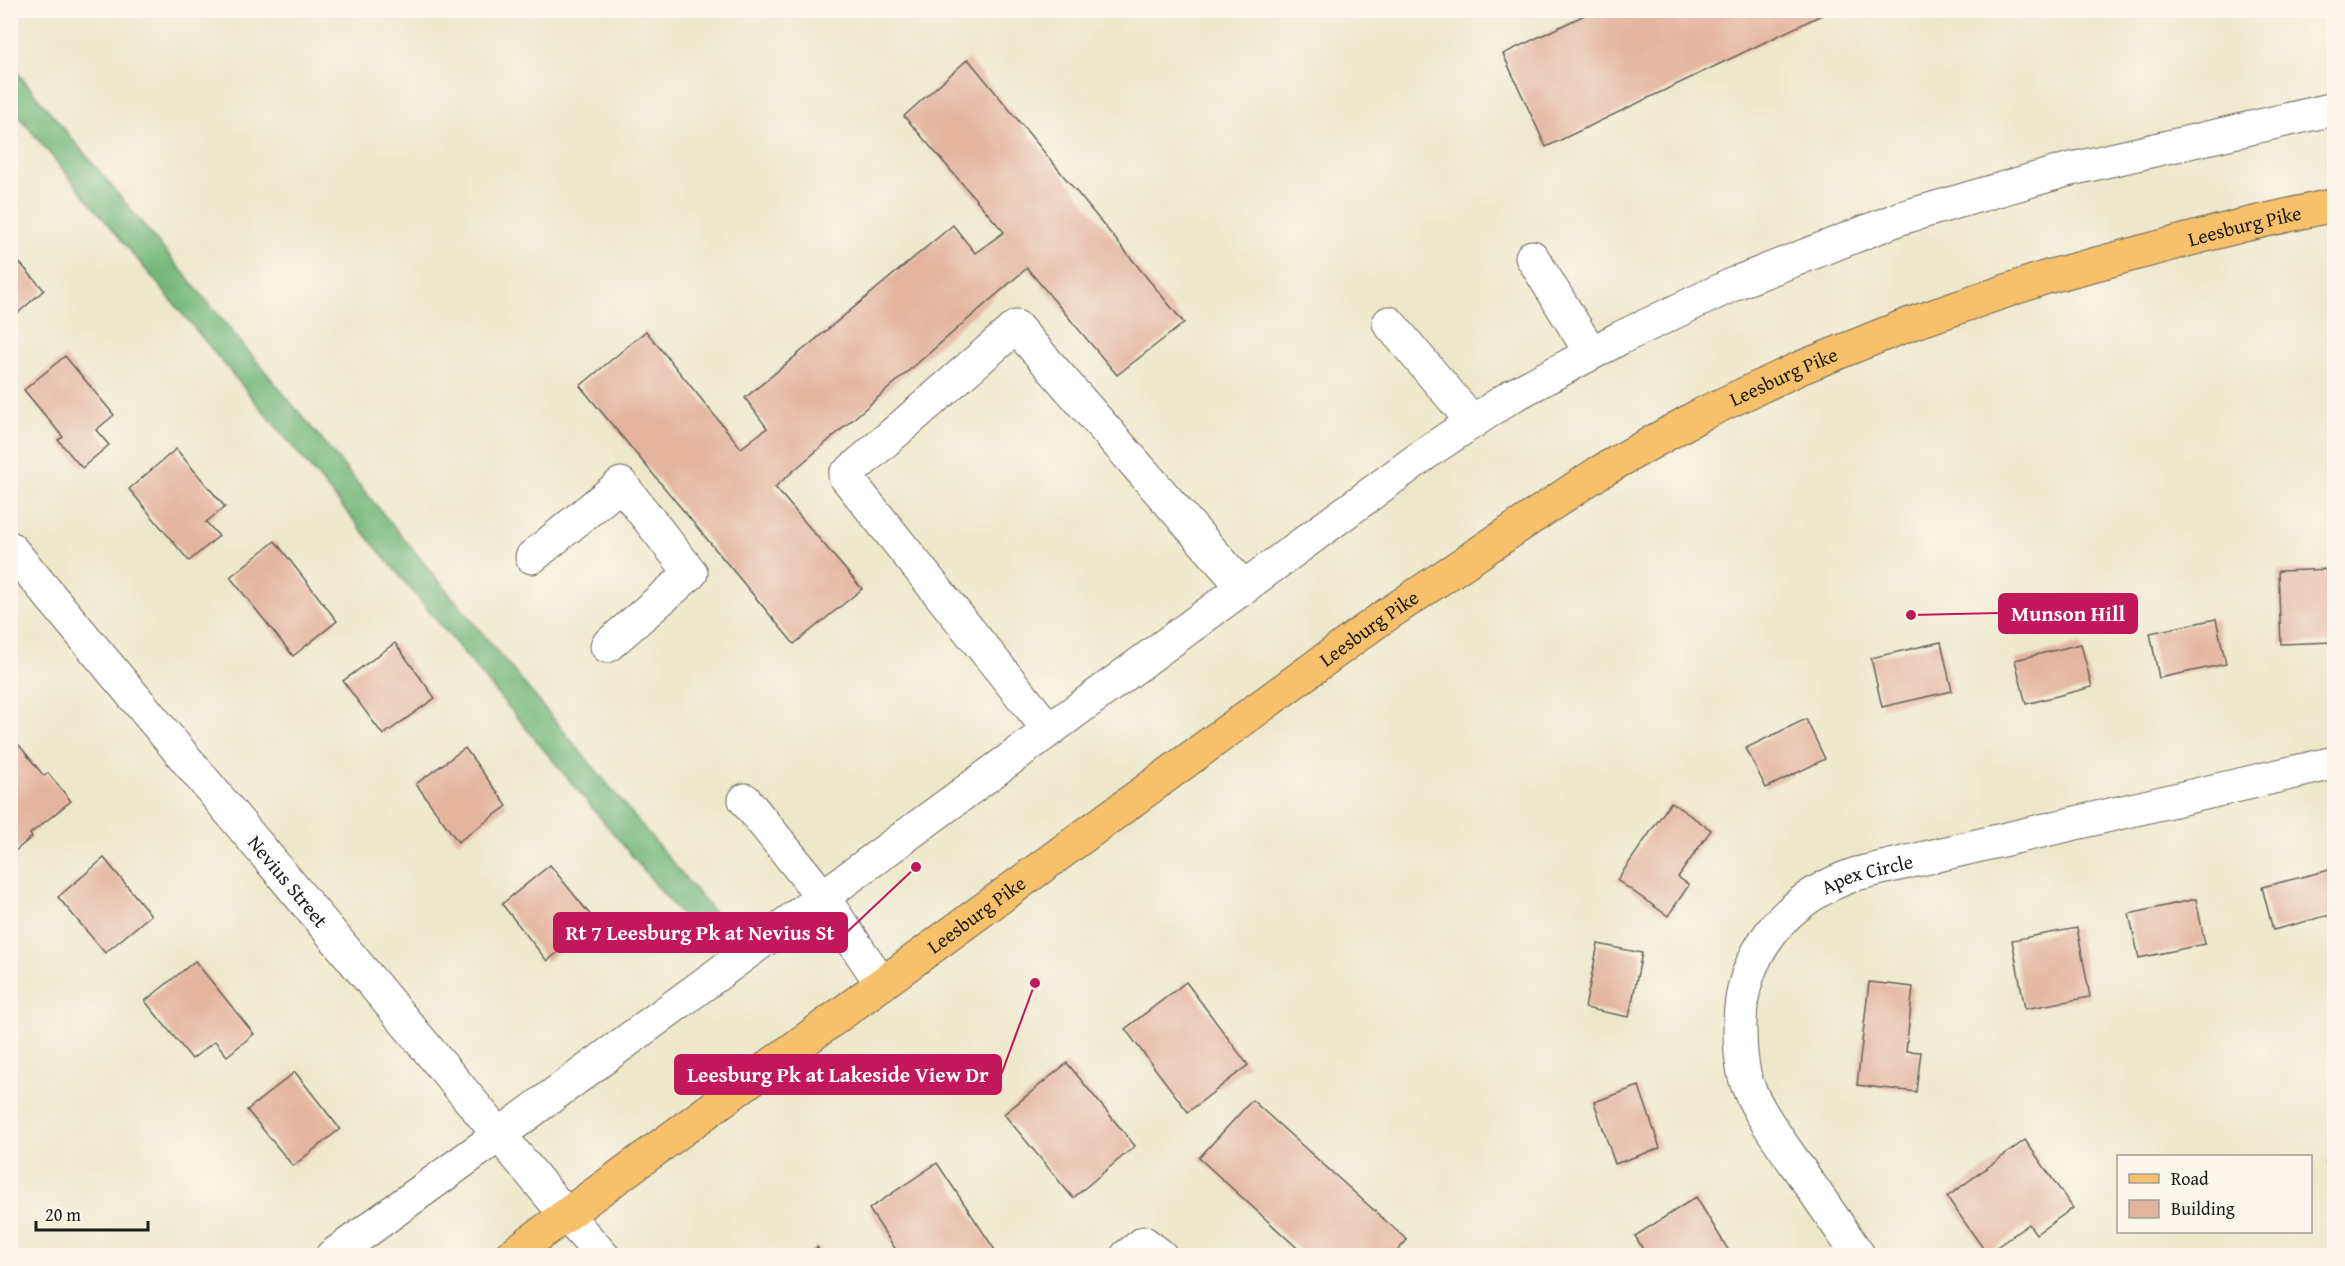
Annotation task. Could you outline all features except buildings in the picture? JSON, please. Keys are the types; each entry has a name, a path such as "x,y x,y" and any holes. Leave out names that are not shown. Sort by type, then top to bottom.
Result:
{"main road":[{"name":"Leesburg Pike","path":"510,1256 1379,620 1598,473 1702,414 1800,368 1907,325 2047,277 2240,226 2334,205"}],"street":[{"path":"332,1256 1429,451 1510,397 1591,353 1738,282 1900,218 2067,170 2334,108"},
{"path":"1532,258 1591,353"},
{"path":"1389,323 1473,422"},
{"path":"1049,730 845,476 1016,327 1244,588"},
{"path":"532,557 621,484 691,573 607,646"},
{"name":"Nevius Street","path":"10,548 566,1215 603,1256"},
{"name":"Apex Circle","path":"1859,1256 1762,1116 1747,1083 1740,1056 1739,1015 1753,960 1773,928 1804,899 1839,879 2334,763"},
{"path":"745,800 823,897 882,984"},
{"path":"1126,1256 1144,1243 1161,1256"}],"green space":[{"path":"11,65 735,938 705,944 11,107"}],"place":[{"name":"Munson Hill","path":"1911,615"},
{"name":"Rt 7 Leesburg Pk at Nevius St","path":"916,867"},
{"name":"Leesburg Pk at Lakeside View Dr","path":"1035,983"}]}
